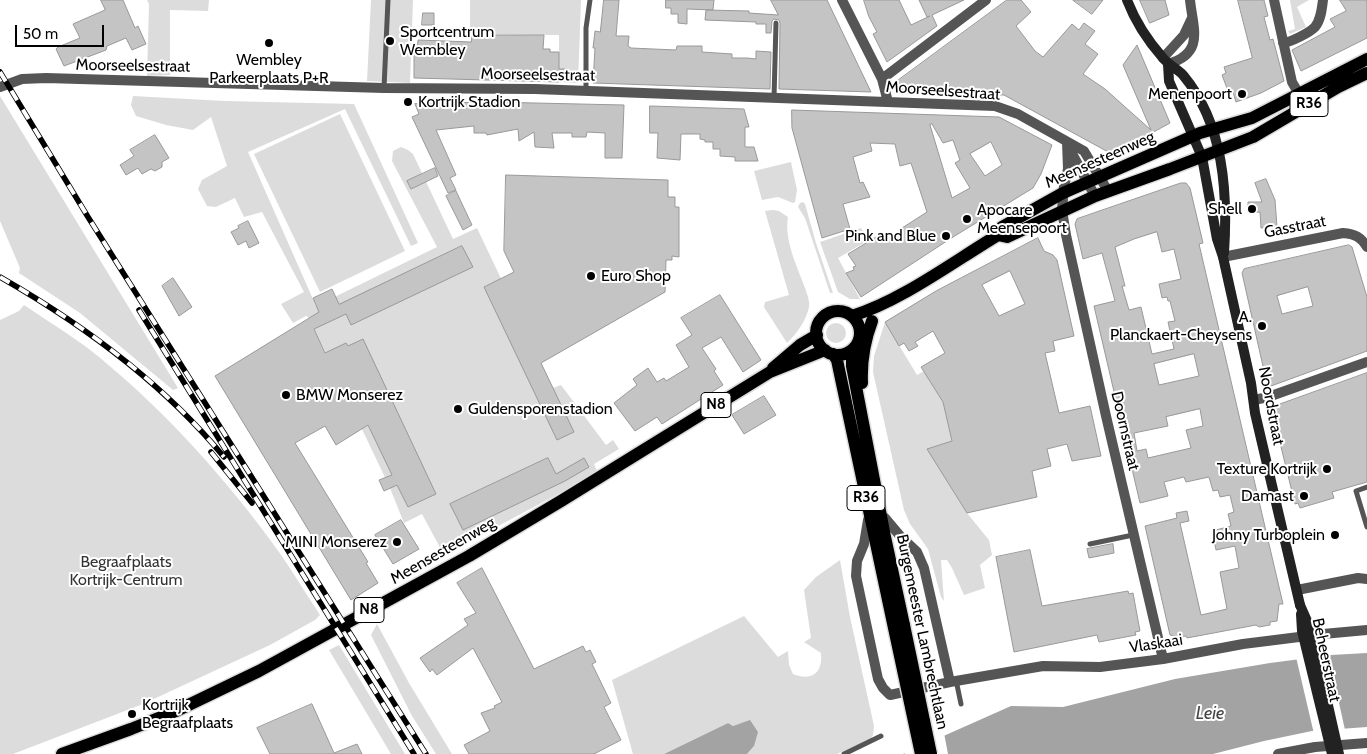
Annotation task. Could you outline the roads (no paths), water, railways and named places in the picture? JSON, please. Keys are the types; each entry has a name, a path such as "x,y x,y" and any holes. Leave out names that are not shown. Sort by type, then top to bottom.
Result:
{"main road":[{"name":"R36","path":"1194,136 1252,118 1367,59"},
{"name":"R36","path":"1202,157 1253,137 1338,87 1367,73"},
{"name":"Meensesteenweg","path":"852,316 866,312 903,293 998,235 1002,227 1063,193 1194,136"},
{"name":"Meensesteenweg","path":"998,235 1007,237 1095,196 1202,157"},
{"name":"Meensesteenweg","path":"860,334 903,293"},
{"name":"R36","path":"829,352 818,341 816,335 817,327 822,318 833,312 844,312 852,316"},
{"path":"852,316 859,326 860,334"},
{"name":"R36","path":"862,415 865,402 861,364 865,339 872,321"},
{"name":"R36","path":"852,350 857,344 860,334"},
{"name":"Meensesteenweg","path":"770,372 785,356 816,335"},
{"path":"829,352 843,354 852,350"},
{"name":"Burgemeester Lambrechtlaan","path":"852,350 852,366 862,415 876,517"},
{"name":"Meensesteenweg","path":"62,754 176,711 259,671 477,551 770,372 829,352"},
{"name":"Burgemeester Lambrechtlaan","path":"829,352 837,360 876,517 899,626 931,754"},
{"name":"Burgemeester Lambrechtlaan","path":"899,626 921,754"}],"street":[{"path":"842,0 882,79 888,102"},
{"path":"882,79 986,0"},
{"name":"Noordstraat","path":"1127,0 1145,35 1166,61 1188,81 1203,106 1213,131 1219,151 1224,187 1223,257"},
{"path":"1166,61 1182,60 1192,46 1195,36 1190,0"},
{"path":"1274,0 1292,82 1299,94"},
{"path":"1283,43 1291,42 1315,27 1322,11 1323,0"},
{"path":"1166,61 1184,35 1192,17"},
{"name":"Noordstraat","path":"1166,61 1169,81 1202,157 1217,239 1223,257 1254,400 1255,413 1300,605"},
{"name":"Moorseelsestraat","path":"0,86 22,80 46,78 384,88 586,91 995,106 1018,114 1084,151 1093,179 1095,196"},
{"path":"1062,210 1068,169 1067,142"},
{"name":"Moorseelsestraat","path":"1093,179 1108,192"},
{"name":"Doornstraat","path":"1062,210 1104,407 1163,659"},
{"name":"Gasstraat","path":"1223,257 1344,233 1354,234 1363,240 1367,248"},
{"path":"1254,400 1268,397 1367,362"},
{"name":"Burgemeester Lambrechtlaan","path":"878,679 856,576 857,561 864,544 868,520 876,517 886,518 901,537 917,552 924,568 953,681"},
{"path":"1297,590 1358,578 1367,579"},
{"name":"Beheerstraat","path":"1300,605 1302,631 1332,754"},
{"name":"Beheerstraat","path":"1300,605 1311,630 1339,754"},
{"name":"Vlaskaai","path":"878,679 883,688 890,694 1043,666 1100,666 1163,659 1243,644 1367,630"},
{"path":"1278,754 1315,747 1367,743"}],"lane":[{"path":"384,88 388,0"},
{"path":"586,91 586,28 590,0"},
{"path":"774,99 776,23"},
{"path":"1367,487 1356,490 1367,527"},
{"path":"1090,544 1134,535"},
{"path":"953,681 962,704"},
{"path":"844,754 881,736"}],"water":[{"name":"Leie","path":"1367,653 1367,727 1312,731 1213,754 903,754 1011,706 1063,707 1175,679 1270,663 1331,655"},
{"path":"750,720 758,732 754,746 747,754 664,754 728,723 733,726"}],"railway":[{"path":"0,72 88,217 426,754"},
{"path":"0,277 62,315 120,357 175,404 224,457"},
{"path":"139,310 414,754"},
{"path":"211,452 252,503"}],"place":[{"name":"Sportcentrum Wembley","path":"390,41"},
{"name":"Wembley Parkeerplaats P+R","path":"269,43"},
{"name":"Menenpoort","path":"1242,94"},
{"name":"Kortrijk Stadion","path":"408,102"},
{"name":"Shell","path":"1252,209"},
{"name":"Apocare Meensepoort","path":"967,219"},
{"name":"Pink and Blue","path":"946,236"},
{"name":"Euro Shop","path":"591,276"},
{"name":"A. Planckaert-Cheysens","path":"1262,326"},
{"name":"BMW Monserez","path":"286,395"},
{"name":"Guldensporenstadion","path":"458,409"},
{"name":"Texture Kortrijk","path":"1327,469"},
{"name":"Damast","path":"1304,496"},
{"name":"Johny Turboplein","path":"1335,535"},
{"name":"MINI Monserez","path":"397,542"},
{"name":"Kortrijk Begraafplaats","path":"132,714"}],"park label":[{"name":"Begraafplaats Kortrijk-Centrum","path":"126,571"}]}
